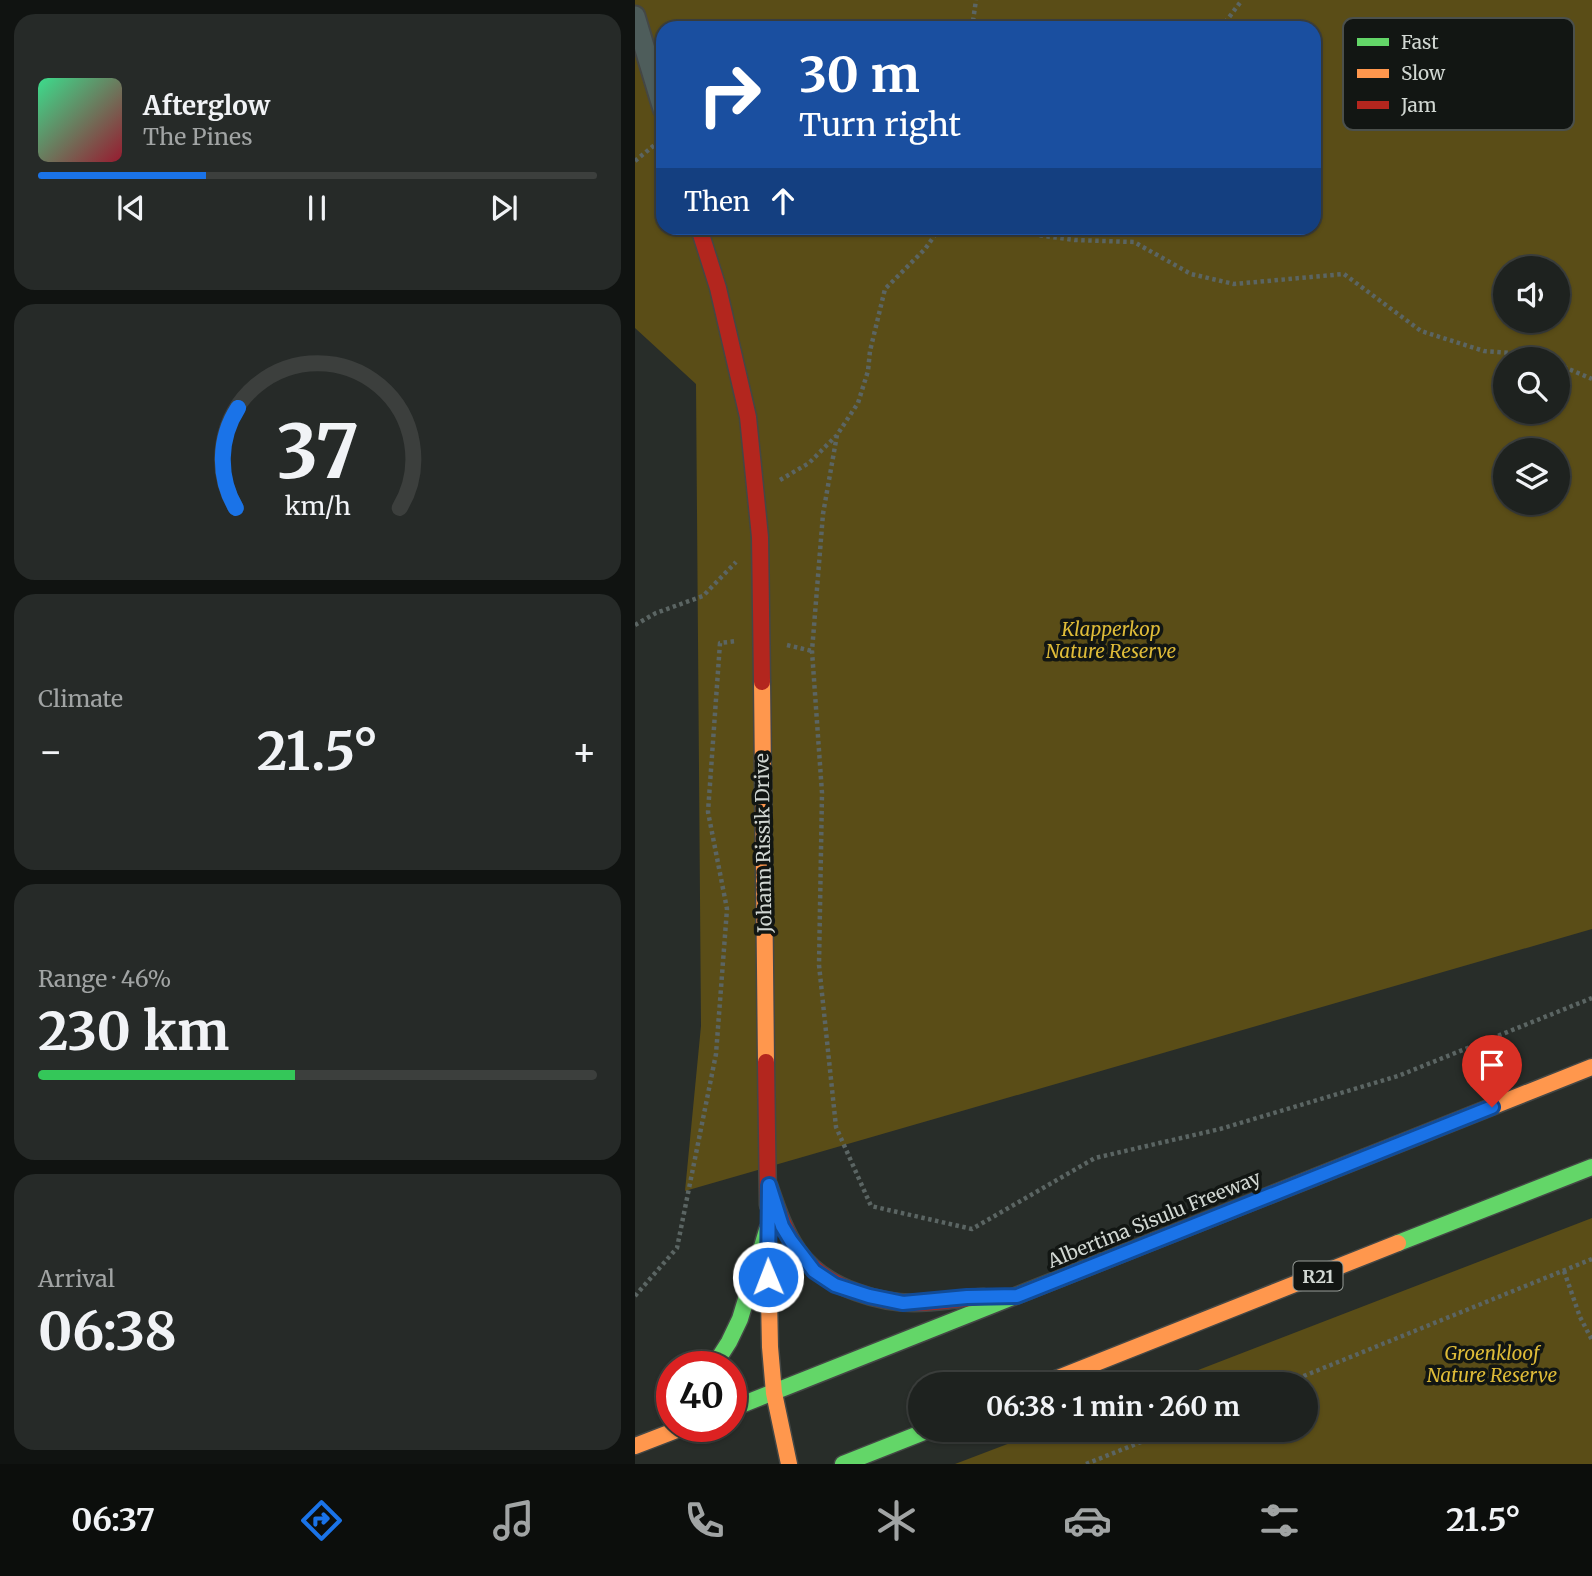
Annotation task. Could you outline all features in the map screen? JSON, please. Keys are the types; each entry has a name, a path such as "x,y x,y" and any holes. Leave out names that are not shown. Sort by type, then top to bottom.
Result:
{"main road":[{"name":"Johann Rissik Drive","path":"701,235 721,300 748,417 760,537 770,1347 774,1393 789,1464"},
{"name":"Albertina Sisulu Freeway","path":"747,1403 1592,1067"},
{"name":"R21","path":"1073,1372 1592,1167"},
{"path":"769,1185 782,1226 791,1241 814,1271 835,1285 903,1303 1017,1296"},
{"path":"723,1351 740,1318 767,1230"},
{"path":"635,1446 656,1438"},
{"path":"843,1464 908,1438"}],"street":[{"path":"635,16 656,86"}],"path":[{"path":"973,21 976,0"},
{"path":"1226,21 1242,0"},
{"path":"635,161 656,144"},
{"path":"777,481 809,463 837,435 858,403 868,371 870,351 885,289 925,249 935,235"},
{"path":"1037,235 1075,240 1134,242 1191,274 1235,284 1344,274 1421,331 1493,352"},
{"path":"1570,370 1592,379"},
{"path":"837,435 823,514 812,651 822,793 819,965 836,1127 871,1206 972,1229 1095,1158 1220,1129 1397,1076 1592,998"},
{"path":"635,625 656,613 703,596 760,537"},
{"path":"635,1296 677,1248 716,1054 727,909 708,813 720,643 760,638"},
{"path":"1314,1372 1592,1259"},
{"path":"1564,1271 1580,1318 1592,1340"},
{"path":"1086,1464 1141,1442"}],"green space":[{"name":"Klapperkop Nature Reserve","path":"635,0 1592,0 1592,929 685,1191 701,1026 696,384 635,328"},
{"name":"Groenkloof Nature Reserve","path":"1592,1218 1592,1464 955,1464 1013,1442 1318,1442 1318,1372 1193,1372"}],"traffic: fast":[{"path":"1398,1243 1592,1167"},
{"path":"723,1351 740,1319 767,1230"},
{"path":"747,1403 1154,1241"},
{"path":"843,1464 908,1438"}],"traffic: slow":[{"path":"762,682 766,1062"},
{"path":"1154,1241 1592,1067"},
{"path":"1073,1372 1398,1243"},
{"path":"768,1249 774,1393 789,1464"},
{"path":"635,1446 656,1438"}],"traffic: jam":[{"path":"701,235 718,288 748,417 760,537 762,682"},
{"path":"766,1062 768,1205"},
{"path":"769,1185 782,1221 798,1251 821,1274 837,1284 870,1297 900,1302 923,1303 984,1297"}],"route":[{"path":"768,1277 769,1185 782,1226 791,1241 814,1271 835,1285 885,1301 903,1303 1017,1296 1492,1107"}]}
